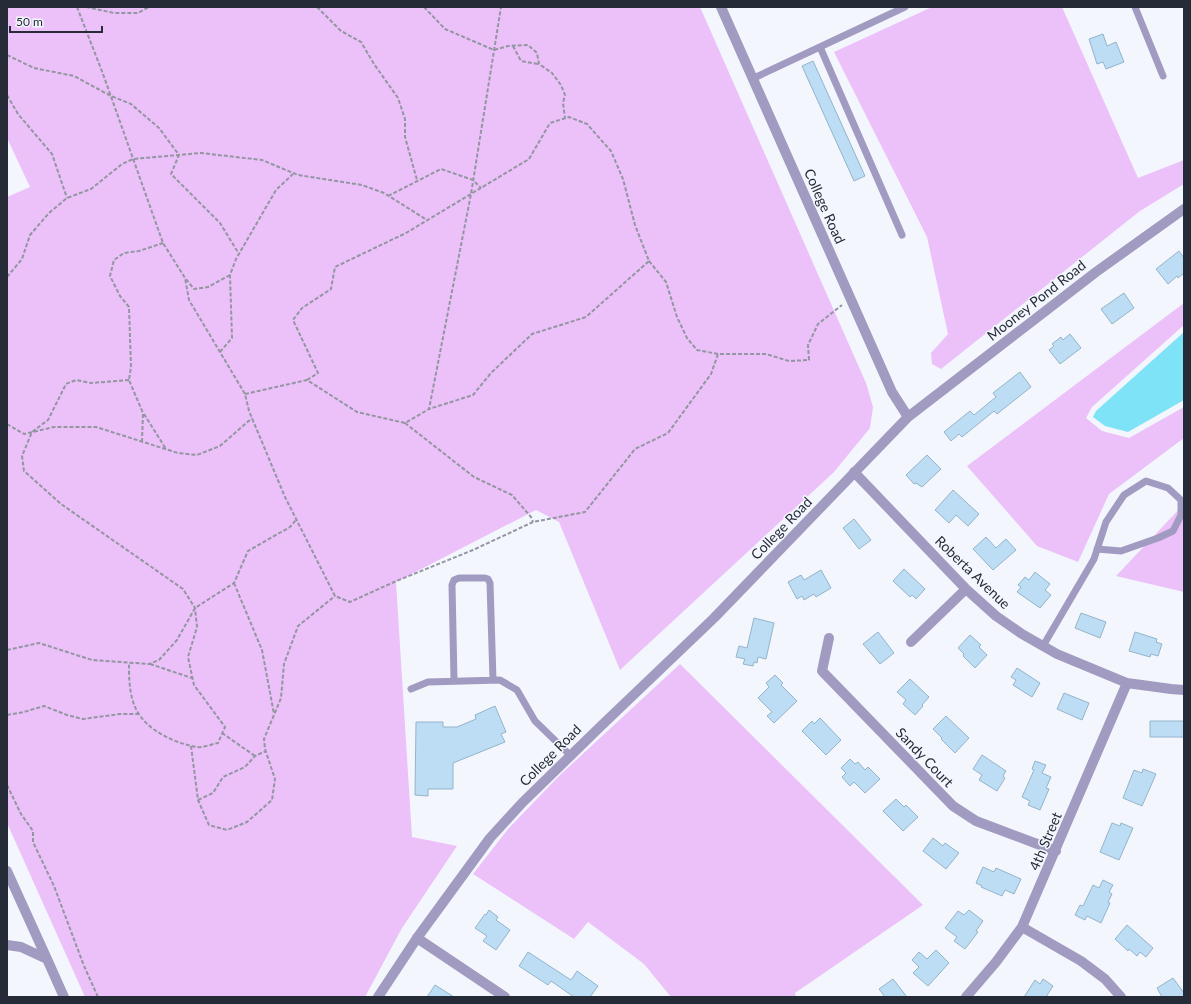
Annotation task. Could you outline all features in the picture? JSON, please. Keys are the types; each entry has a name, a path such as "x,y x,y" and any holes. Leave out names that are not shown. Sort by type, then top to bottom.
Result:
{"street":[{"name":"College Road","path":"378,997 417,938 490,838 522,803 570,755 714,618 908,417 892,392 754,78 721,7"},
{"name":"Mooney Pond Road","path":"908,417 1096,272 1184,209"},
{"name":"Roberta Avenue","path":"854,472 966,589 996,616 1022,634 1057,654 1128,683 1184,690"},
{"path":"911,642 966,589"},
{"name":"Sandy Court","path":"828,638 822,670 949,802 976,821 1056,851"},
{"name":"4th Street","path":"966,997 996,962 1022,928 1128,683"},
{"path":"7,871 64,997"},
{"path":"1022,928 1081,961 1105,979 1122,997"},
{"path":"417,938 505,997"},
{"path":"7,945 21,947 47,959"}],"lane":[{"path":"754,78 905,7"},
{"path":"1135,7 1163,76"},
{"path":"820,47 902,235"},
{"path":"1043,646 1094,559 1097,549 1106,522 1124,495 1146,481 1168,488 1181,500 1181,515 1173,531 1158,538 1121,550 1097,549"},
{"path":"454,680 452,585 454,580 459,578 485,578 488,579 490,583 493,680"},
{"path":"411,689 428,682 454,680 500,680 517,690 536,720 570,755"}],"path":[{"path":"77,7 111,96 163,243 185,278 194,289 208,287 230,275"},
{"path":"86,7 114,13 138,13 149,7"},
{"path":"317,7 341,31 362,42 374,64 398,98 405,119 405,137 417,180"},
{"path":"424,7 445,29 494,50 528,45 537,53 539,64"},
{"path":"429,409 471,194 501,7"},
{"path":"513,46 521,61 539,64 552,73 561,85 565,95 563,103 565,118"},
{"path":"7,55 34,68 74,76 111,96 131,104 159,128 179,155"},
{"path":"7,95 18,114 52,154 67,198"},
{"path":"245,394 307,380 318,373 293,320 302,308 331,289 335,267 406,233 529,159 550,123 569,117 587,124 611,151 623,179 635,225 649,261 666,282 677,317 687,338 697,350 718,354 766,354 789,361 809,360 808,345 818,324 851,298"},
{"path":"7,277 22,259 30,235 49,214 67,198 91,189 122,164 133,159 201,153 262,160 293,174 362,185 388,196 428,220"},
{"path":"179,155 171,174 220,223 239,254"},
{"path":"388,196 417,180 442,169 473,180 482,188"},
{"path":"220,352 232,338 230,275 239,254 276,190 293,174"},
{"path":"163,243 139,251 124,253 114,260 110,276 120,296 130,307 131,367 129,380 143,413 167,449"},
{"path":"405,423 429,409 473,394 532,334 586,317 649,261"},
{"path":"185,278 189,300 245,394 252,418 296,520 335,596 350,602 394,582 473,550 533,522 585,512 635,449 668,434 711,374 718,354"},
{"path":"129,380 91,383 76,380 66,384 48,420 32,432 22,456 24,471 61,504 183,589 196,608 197,627 188,657 192,678 194,685 225,727 218,742 198,747 190,745 169,739 143,721 135,707 129,681 129,663"},
{"path":"307,380 357,412 405,423 474,477 512,495 531,517 533,522"},
{"path":"142,442 143,413"},
{"path":"7,424 24,434 54,427 96,427 178,453 197,454 220,446 252,418"},
{"path":"149,664 158,660 177,640 196,608 234,584 248,551 290,527 296,520"},
{"path":"234,584 262,650 274,715"},
{"path":"190,745 198,800 209,825 227,830 247,822 272,800 275,779 266,751 264,739 281,698 284,664 298,626 335,596"},
{"path":"7,650 39,643 92,660 149,664 192,678"},
{"path":"7,715 44,706 67,715 83,719 120,714 139,714"},
{"path":"222,733 255,756"},
{"path":"198,800 213,793 223,777 245,767 255,756 266,751"},
{"path":"7,785 21,814 33,831 33,842 54,886 84,966 98,997"}],"shaded area":[{"path":"7,7 700,7 866,383 873,407 870,428 834,472 620,670 559,522 536,510 396,582 412,837 457,846 402,928 365,997 85,997 7,823 7,197 30,187 7,138"},
{"path":"932,7 1062,7 1138,178 1184,160 1184,184 1140,211 941,369 932,364 931,353 948,334 927,237 834,52"},
{"path":"1184,303 1184,325 1092,407 1086,418 1102,431 1129,438 1184,407 1184,438 1109,494 1078,562 1037,546 967,466"},
{"path":"1184,504 1184,592 1116,576"},
{"path":"680,664 923,905 795,993 796,997 671,997 644,964 588,922 574,939 473,874 508,829 560,775"}],"water":[{"path":"1184,332 1184,400 1128,432 1105,426 1093,417 1096,411"}],"building":[{"path":"1103,34 1107,46 1116,42 1124,62 1106,69 1103,62 1097,64 1089,39"},
{"path":"813,61 865,176 854,181 802,66"},
{"path":"1179,251 1184,258 1184,273 1178,278 1177,276 1168,284 1156,269"},
{"path":"1124,293 1134,308 1112,324 1101,309"},
{"path":"1070,334 1081,348 1060,364 1049,350 1054,346 1052,344 1061,337 1063,340"},
{"path":"1020,372 1031,387 997,414 994,411 962,437 959,434 951,441 944,432 970,411 974,415 996,397 993,393"},
{"path":"927,455 941,469 922,487 916,483 914,484 906,475"},
{"path":"953,490 979,514 968,526 956,515 949,523 935,510"},
{"path":"854,519 871,540 859,549 843,528"},
{"path":"986,537 996,548 1006,539 1016,550 993,570 973,549"},
{"path":"904,569 925,589 916,599 912,595 910,597 893,581"},
{"path":"821,570 831,588 816,597 814,594 804,600 802,596 797,599 788,582 801,575 804,580"},
{"path":"1035,572 1050,584 1045,590 1051,595 1040,608 1017,592 1021,587 1018,585 1025,577 1029,580"},
{"path":"1081,613 1106,622 1100,638 1075,628"},
{"path":"754,618 774,623 766,659 758,657 757,663 754,662 753,666 743,664 745,659 736,657 739,646 747,648"},
{"path":"878,632 894,653 880,664 863,644"},
{"path":"1135,632 1157,639 1156,642 1162,644 1158,656 1151,654 1150,657 1129,651"},
{"path":"970,635 981,645 979,647 987,655 975,668 963,656 964,654 958,648"},
{"path":"1017,668 1040,683 1032,697 1013,685 1016,680 1011,677"},
{"path":"775,675 783,683 781,685 797,701 774,723 767,716 772,712 758,698 769,687 766,683"},
{"path":"910,679 929,697 915,715 903,704 906,700 897,692"},
{"path":"1064,693 1089,703 1082,720 1057,709"},
{"path":"495,706 506,732 501,734 505,742 453,763 453,789 428,789 428,796 415,795 416,722 443,722 443,727 457,727 476,719 475,715"},
{"path":"946,716 969,738 955,753 933,729"},
{"path":"820,718 841,740 826,755 802,731 812,721 814,724"},
{"path":"1150,721 1184,721 1184,737 1150,737"},
{"path":"982,755 1006,771 1003,776 1005,778 997,791 979,780 982,775 973,769"},
{"path":"850,759 855,764 858,762 865,770 868,767 880,779 865,793 854,782 850,786 842,777 846,773 841,768"},
{"path":"1035,761 1046,765 1042,773 1051,777 1046,788 1049,789 1040,810 1028,805 1030,801 1022,797 1034,770 1032,769"},
{"path":"1143,769 1156,774 1142,806 1123,798 1134,770 1142,773"},
{"path":"896,799 904,807 906,805 918,817 903,831 883,811"},
{"path":"1112,823 1120,826 1121,823 1133,828 1119,860 1100,852"},
{"path":"933,838 943,846 945,843 959,853 946,869 923,851"},
{"path":"983,867 994,872 996,868 1021,879 1014,894 1005,890 1002,896 981,887 982,886 976,883"},
{"path":"1103,880 1113,885 1109,892 1112,894 1108,902 1110,903 1101,923 1087,916 1085,920 1075,915 1080,905 1083,906 1093,885 1099,888"},
{"path":"489,910 498,917 496,920 510,930 496,950 483,941 487,936 475,928"},
{"path":"969,910 983,921 976,931 978,932 965,949 954,941 957,937 945,928 958,911 964,915"},
{"path":"1127,925 1153,948 1146,957 1140,952 1137,956 1129,949 1128,951 1115,939"},
{"path":"936,950 949,963 928,986 913,973 919,967 912,960 919,952 927,959"},
{"path":"528,952 571,980 577,971 598,986 590,997 574,997 551,981 548,985 519,966"},
{"path":"1173,978 1184,993 1184,997 1162,997 1157,988"},
{"path":"893,979 907,997 885,997 879,989"},
{"path":"1043,979 1053,986 1046,997 1024,997 1035,980 1040,984"},
{"path":"435,985 454,997 427,997"}]}
